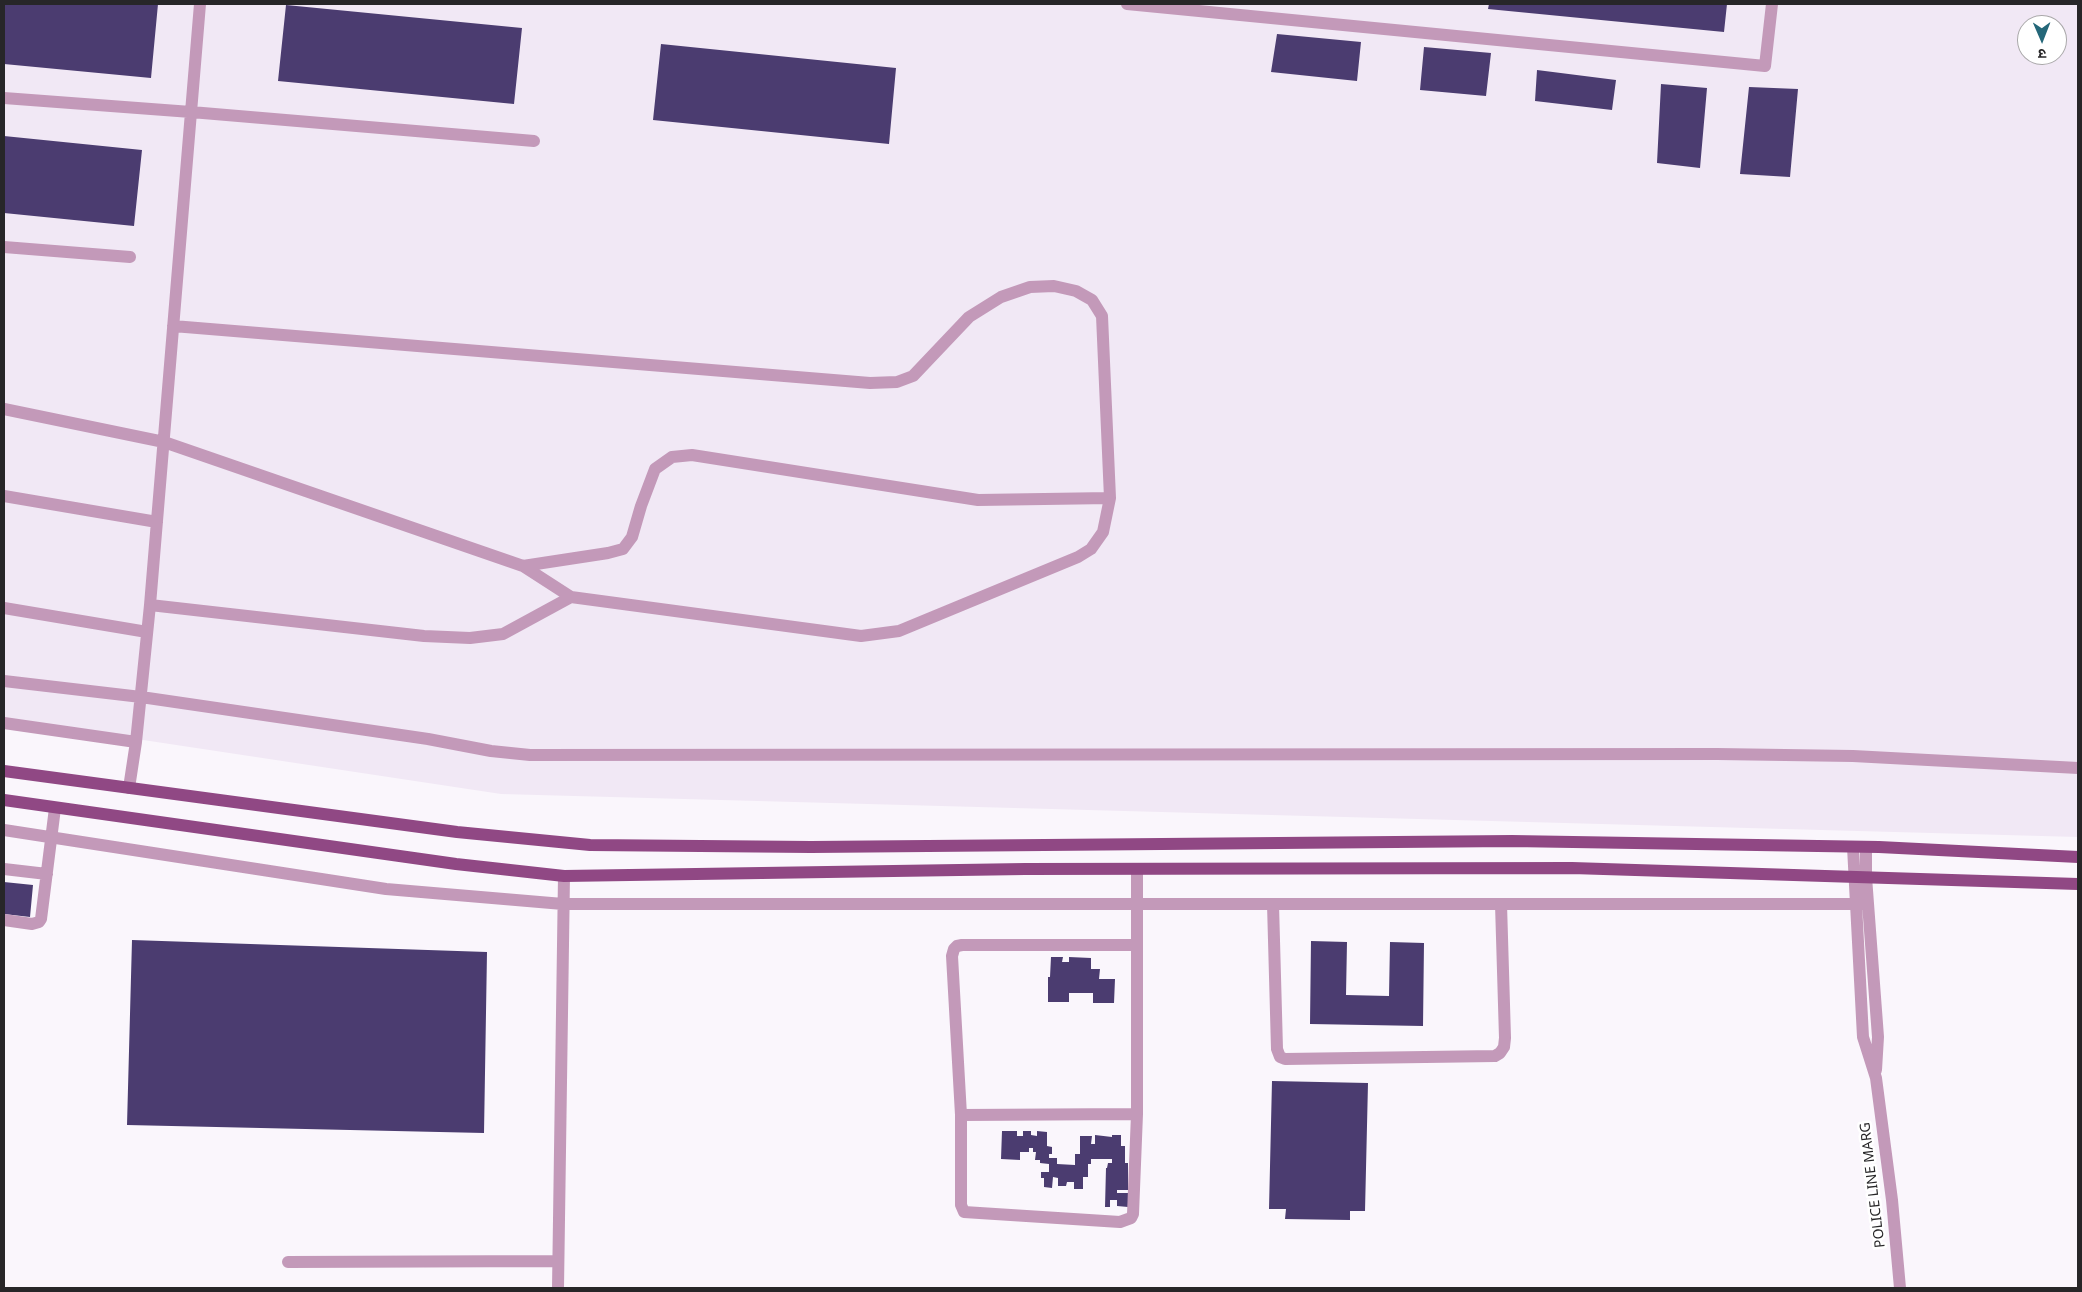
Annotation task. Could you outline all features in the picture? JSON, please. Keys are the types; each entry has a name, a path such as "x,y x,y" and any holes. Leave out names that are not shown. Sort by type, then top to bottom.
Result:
{"main road":[{"path":"4,771 457,832 590,846 811,847 1512,841 1866,847 2078,857"},
{"path":"4,800 456,864 564,876 1138,869 1572,868 2078,884"}],"street":[{"path":"129,788 148,632 200,4"},
{"path":"1127,4 1766,66 1772,4"},
{"path":"4,98 191,112 534,142"},
{"path":"4,247 130,257"},
{"path":"4,409 164,442 523,566 571,598 861,636 899,631 1078,558 1091,549 1102,532 1110,498 1102,316 1092,300 1076,291 1054,286 1030,287 1001,297 969,317 913,376 897,382 870,383 173,326"},
{"path":"523,566 608,553 623,548 632,537 640,506 655,469 672,458 692,455 978,500 1110,498"},
{"path":"4,496 157,522"},
{"path":"150,605 424,636 470,638 502,634 571,598"},
{"path":"4,608 148,632"},
{"path":"4,681 141,697 428,738 491,751 530,756 1717,754 1853,756 2078,768"},
{"path":"4,724 136,742"},
{"path":"4,920 32,924 39,922 55,808"},
{"path":"4,830 386,888 564,904 1862,905"},
{"path":"1853,847 1860,878"},
{"path":"1860,878 1866,847"},
{"path":"4,868 47,874"},
{"path":"1137,945 957,946 952,956 961,1115 961,1206 964,1212 1120,1222 1131,1218 1133,1214 1137,1114 1138,869"},
{"path":"558,1288 564,876"},
{"name":"POLICE LINE MARG","path":"1860,878 1878,1037 1876,1078 1892,1200 1900,1288"},
{"path":"1273,904 1277,1049 1280,1057 1285,1060 1495,1056 1500,1053 1504,1047 1505,1038 1501,904"},
{"path":"961,1115 1137,1114"},
{"path":"288,1262 558,1261"}],"shaded area":[{"path":"4,4 2078,4 2078,837 501,794 4,719"}],"building":[{"path":"4,4 158,4 151,78 4,64"},
{"path":"1489,4 1727,4 1724,32 1488,9"},
{"path":"286,5 522,28 514,104 278,81"},
{"path":"1277,34 1361,42 1357,81 1271,72"},
{"path":"661,44 896,68 889,144 653,120"},
{"path":"1424,47 1491,53 1486,96 1420,90"},
{"path":"1537,70 1616,80 1612,110 1535,101"},
{"path":"1661,84 1707,88 1700,168 1657,163"},
{"path":"1749,87 1798,89 1790,177 1740,174"},
{"path":"4,136 142,150 134,226 4,213"},
{"path":"4,882 33,885 30,917 4,914"},
{"path":"132,940 487,952 484,1133 127,1125"},
{"path":"1311,941 1347,942 1346,995 1389,996 1390,942 1424,943 1423,1026 1310,1024"},
{"path":"1051,957 1063,957 1062,962 1069,962 1069,957 1091,958 1091,969 1100,969 1099,979 1115,979 1114,1003 1093,1003 1093,993 1069,993 1069,1002 1048,1002 1048,977 1050,977"},
{"path":"1272,1081 1368,1083 1365,1211 1350,1211 1350,1220 1285,1219 1286,1209 1269,1209"},
{"path":"1002,1131 1017,1131 1017,1136 1023,1136 1023,1131 1031,1131 1031,1135 1037,1136 1037,1131 1047,1132 1047,1146 1052,1147 1052,1154 1049,1154 1049,1158 1057,1158 1057,1164 1075,1165 1075,1154 1080,1154 1080,1136 1092,1136 1091,1144 1095,1144 1095,1135 1112,1137 1112,1135 1121,1135 1121,1146 1125,1146 1125,1163 1128,1163 1128,1190 1117,1190 1117,1193 1128,1193 1128,1207 1117,1206 1117,1200 1110,1200 1110,1207 1105,1207 1106,1168 1108,1163 1112,1163 1112,1159 1091,1159 1091,1164 1088,1164 1088,1177 1083,1177 1083,1189 1074,1189 1074,1182 1067,1182 1066,1186 1058,1186 1058,1178 1053,1177 1052,1188 1044,1187 1044,1178 1041,1178 1041,1172 1049,1172 1049,1164 1040,1163 1040,1160 1035,1160 1036,1152 1033,1152 1033,1148 1029,1148 1029,1152 1020,1152 1020,1160 1001,1159"}]}
